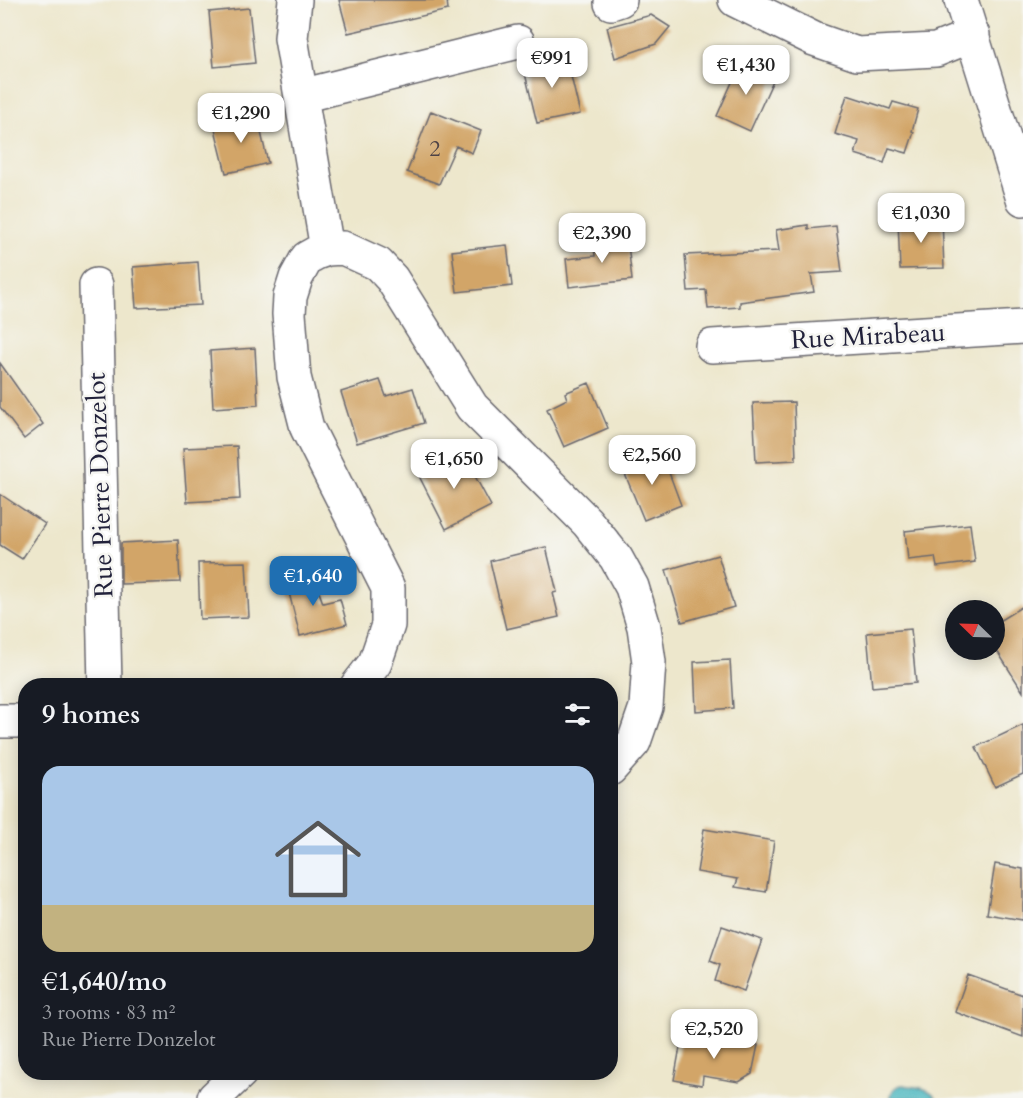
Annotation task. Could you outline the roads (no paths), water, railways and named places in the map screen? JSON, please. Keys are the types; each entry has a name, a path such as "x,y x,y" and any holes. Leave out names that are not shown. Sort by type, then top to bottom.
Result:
{"street":[{"path":"295,0 291,38 327,249"},
{"path":"735,0 814,39 857,54 936,50 972,35"},
{"path":"962,0 1023,199"},
{"path":"301,96 518,42"},
{"path":"363,678 375,663 388,625 388,588 307,428 294,377 289,314 290,297 296,278 307,258 327,249 344,248 378,264 392,279 472,407 587,522 616,558 632,587 644,627 649,662 646,707 634,742 618,760"},
{"name":"Rue Pierre Donzelot","path":"96,285 105,678"},
{"name":"Rue Mirabeau","path":"712,346 1023,327"},
{"path":"0,721 18,721"},
{"path":"214,1098 233,1080"}],"water":[{"path":"903,1085 926,1090 936,1098 891,1098 894,1089"}]}
